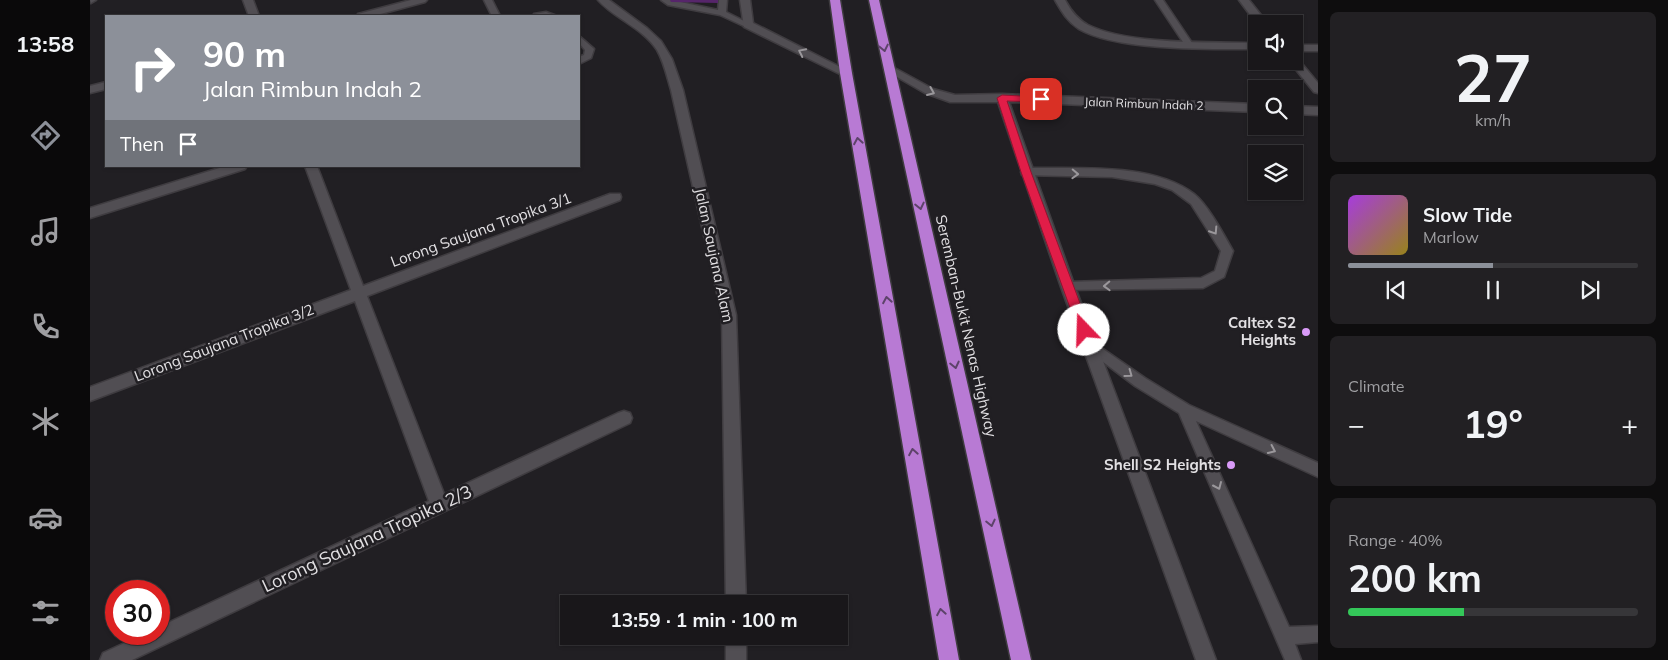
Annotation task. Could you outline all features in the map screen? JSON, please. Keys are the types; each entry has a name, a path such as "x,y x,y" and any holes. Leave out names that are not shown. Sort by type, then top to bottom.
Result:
{"highway":[{"path":"835,0 846,73 949,660"},
{"name":"Seremban-Bukit Nenas Highway","path":"874,0 1021,660"}],"street":[{"path":"248,0 254,15"},
{"path":"366,15 422,0"},
{"name":"Jalan Saujana Alam","path":"602,0 630,20 661,48 667,61 676,90 729,315 736,595"},
{"path":"746,0 748,25 846,73"},
{"path":"1060,0 1070,17 1086,28 1108,36 1135,41 1248,46"},
{"path":"1244,0 1256,15"},
{"path":"1303,48 1318,48"},
{"name":"Jalan Rimbun Indah 2","path":"889,68 929,91 954,99 1002,98 1248,108"},
{"path":"1301,70 1318,90"},
{"path":"90,90 105,85"},
{"path":"1002,98 1026,172 1206,660"},
{"path":"1303,110 1318,111"},
{"path":"90,213 238,167"},
{"path":"311,167 439,505"},
{"name":"Lorong Saujana Tropika 3/1","path":"359,293 615,197"},
{"name":"Lorong Saujana Tropika 3/2","path":"90,394 359,293"},
{"name":"Lorong Saujana Tropika 2/3","path":"110,660 624,418"},
{"path":"736,645 736,660"}],"lane":[{"path":"488,0 496,15"},
{"path":"665,0 671,3 722,13 748,25"},
{"path":"722,13 723,0"},
{"path":"1159,0 1188,43"},
{"path":"580,40 590,49 588,56 580,60"},
{"path":"1026,172 1137,175 1166,182 1192,197 1227,251 1220,274 1203,283 1068,287"},
{"path":"1090,345 1140,382 1184,409 1318,470"},
{"path":"1184,409 1293,660"},
{"path":"1284,636 1318,634"}],"place":[{"name":"Caltex S2 Heights","path":"1306,332"},
{"name":"Shell S2 Heights","path":"1231,465"}],"route":[{"path":"1041,99 1002,98 1026,172 1084,330"}]}
